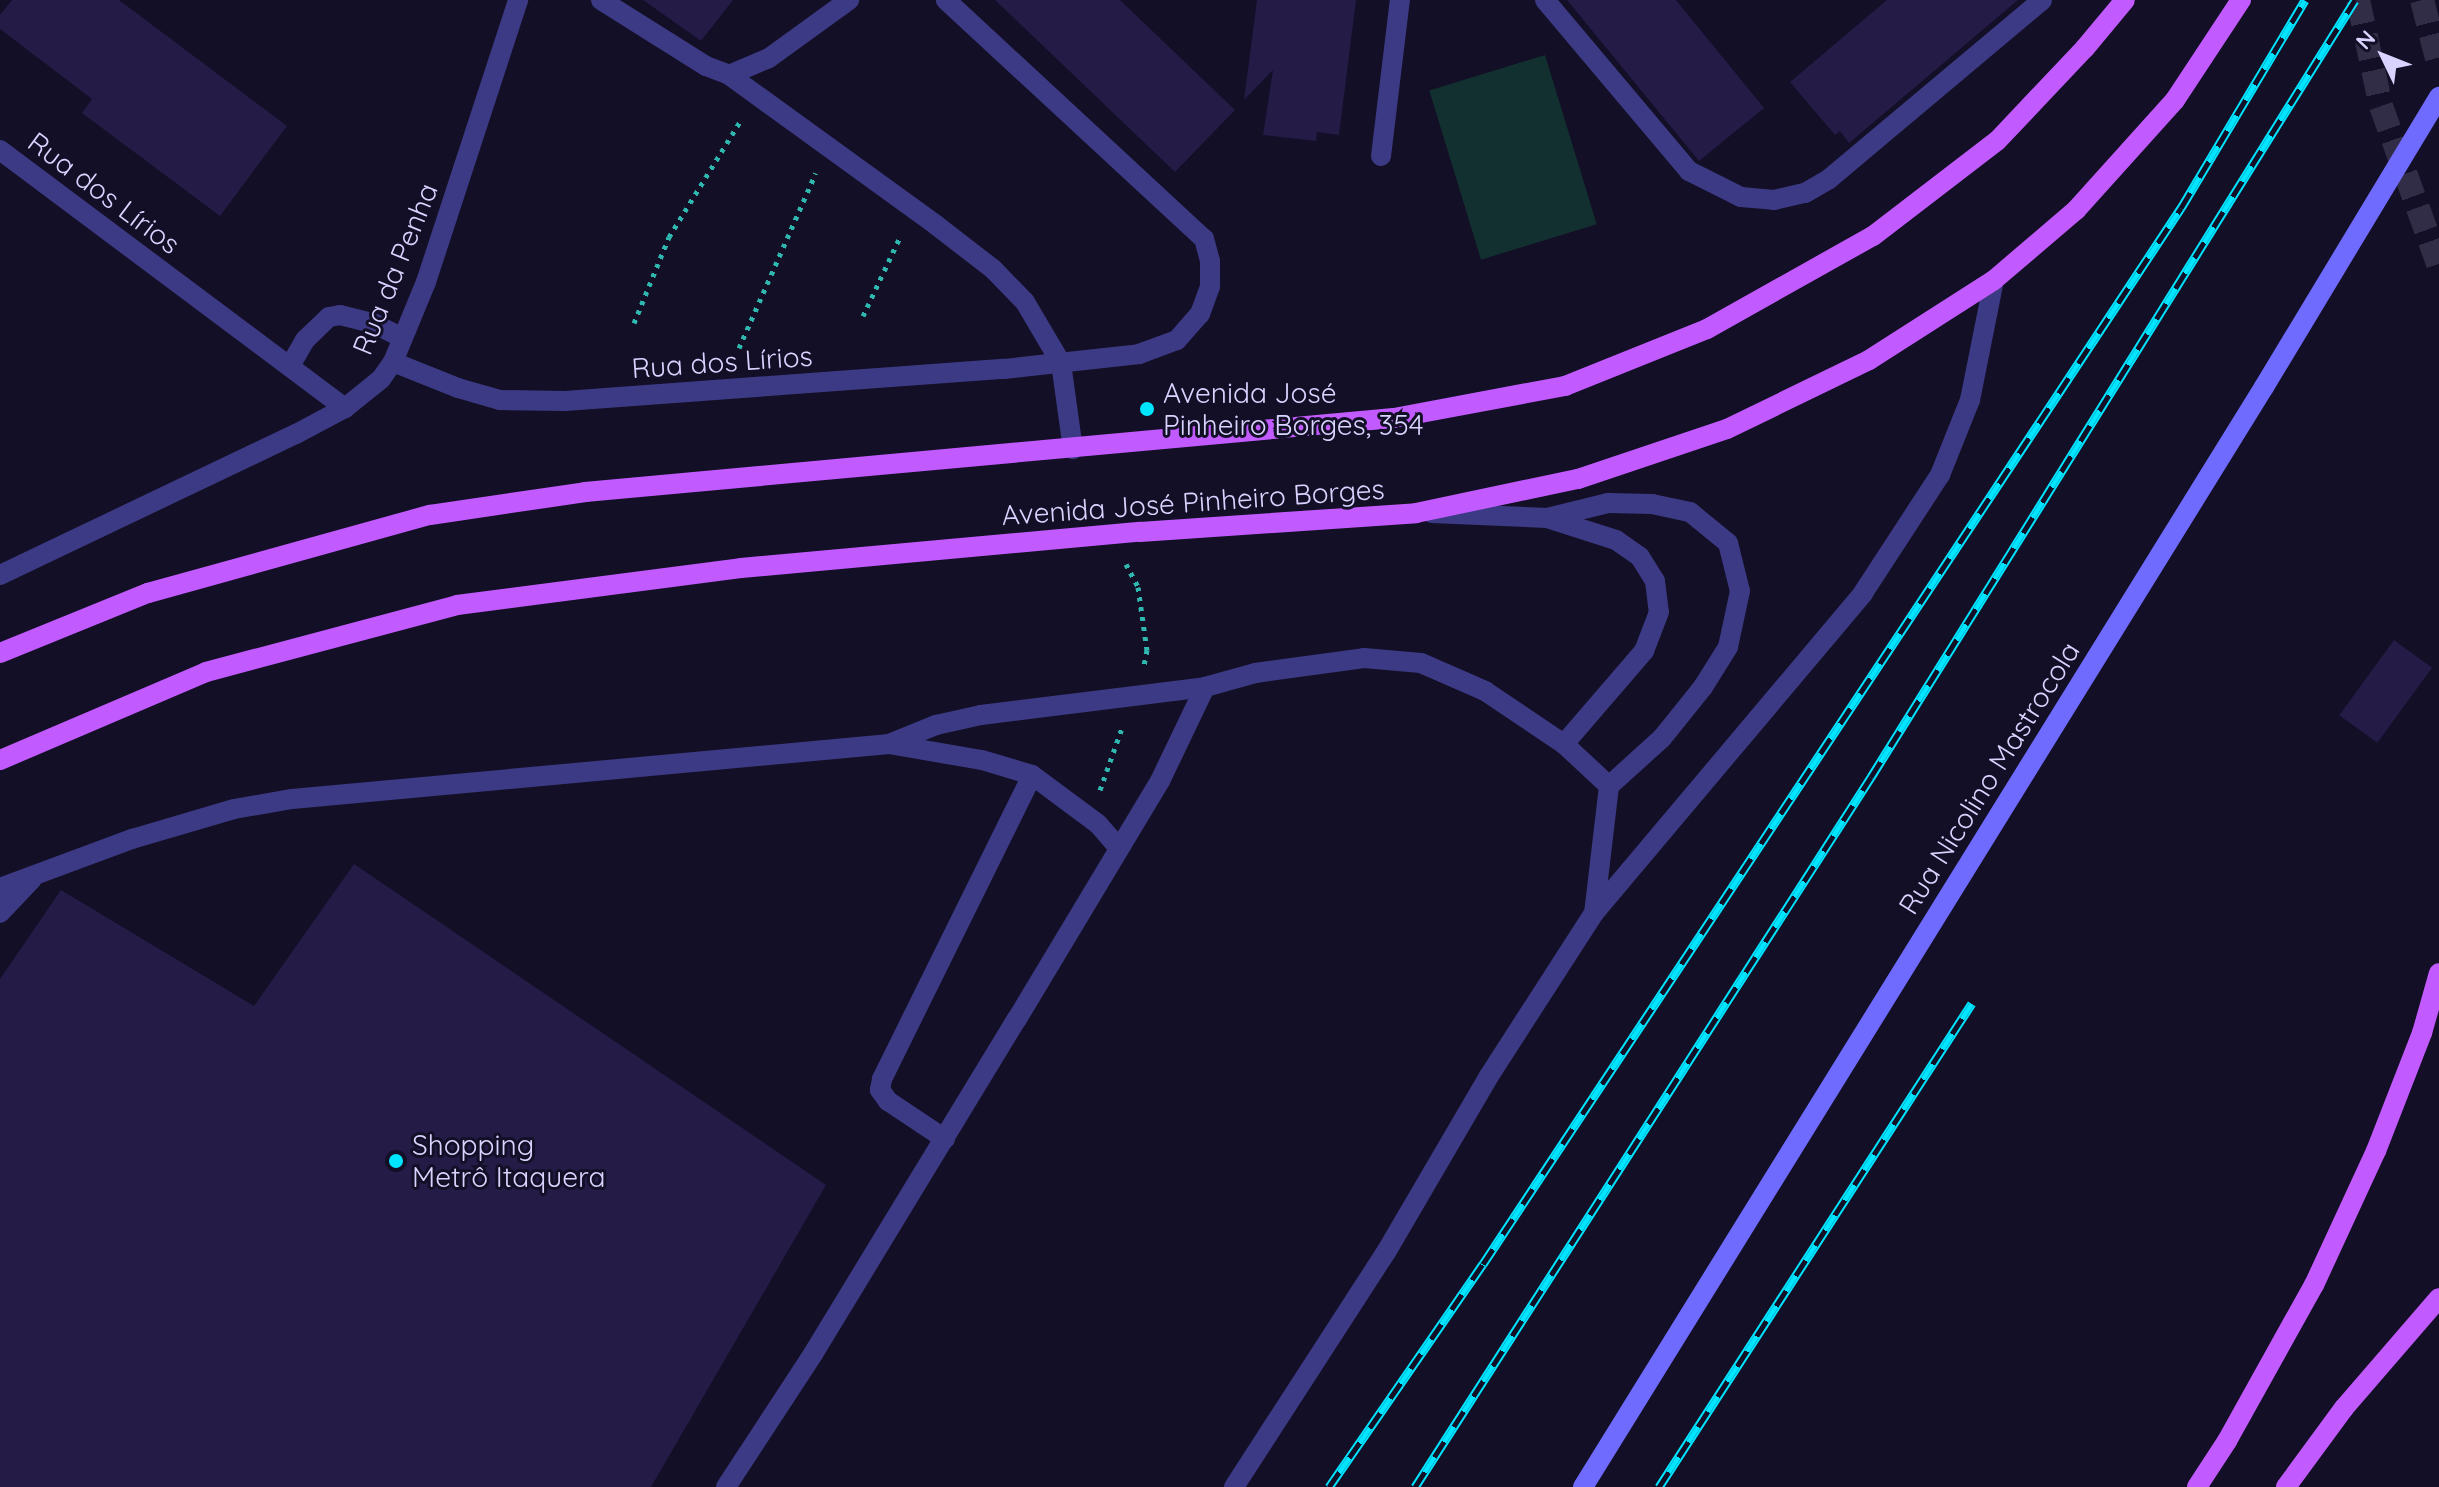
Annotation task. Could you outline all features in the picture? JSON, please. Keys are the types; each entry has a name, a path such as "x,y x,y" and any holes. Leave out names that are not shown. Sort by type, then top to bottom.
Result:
{"main road":[{"path":"0,653 148,593 430,515 585,492 1394,418 1549,389 1707,329 1873,236 1997,141 2085,48 2125,0"},
{"name":"Avenida José Pinheiro Borges","path":"0,760 206,672 457,605 741,568 1140,532 1416,513 1578,479 1727,429 1869,360 1994,280 2076,210 2165,111 2241,0"},
{"path":"2197,1487 2227,1441 2320,1271 2376,1151 2422,1033 2439,973"},
{"path":"2286,1487 2344,1408 2439,1298"}],"street":[{"name":"Rua da Penha","path":"5,569 345,408 381,379 393,362 403,338 469,157 518,0"},
{"path":"601,0 706,66 729,75 993,269 1025,302 1061,363 1073,449"},
{"path":"729,75 769,58 849,0"},
{"name":"Rua dos Lírios","path":"393,362 458,388 500,400 565,401 1061,363 1139,354 1177,340 1200,314 1210,286 1210,261 1204,239 946,0"},
{"path":"1381,156 1400,0"},
{"path":"1545,0 1689,171 1741,197 1774,200 1805,193 1829,179 2042,0"},
{"name":"Rua Nicolino Mastrocola","path":"1583,1487 2264,387 2439,97"},
{"name":"Rua dos Lírios","path":"0,150 345,408"},
{"path":"1234,1487 1386,1252 1489,1076 1594,913 1863,593 1940,475 1970,400 1994,280"},
{"path":"290,366 305,340 329,317 354,318 403,338"},
{"path":"1547,518 1608,503 1652,504 1690,512 1728,543 1740,591 1728,647 1703,687 1662,738 1609,786 1594,913"},
{"path":"1416,513 1547,518 1616,540 1640,557 1655,581 1659,612 1644,651 1564,744"},
{"path":"889,744 936,725 981,715 1205,687 1255,673 1364,658 1421,663 1485,691 1564,744 1609,786"},
{"path":"726,1487 813,1354 1160,781 1205,687"},
{"path":"0,888 132,839 234,809 292,799 889,744 982,760 1032,775 1098,824 1118,847"},
{"path":"945,1139 888,1101 880,1090 882,1079 1032,775"},
{"path":"0,913 37,873"}],"path":[{"path":"634,323 669,237 757,95"},
{"path":"739,348 828,147"},
{"path":"863,316 914,209"}],"green space":[{"path":"1545,55 1597,224 1481,260 1429,90"}],"building":[{"path":"12,0 119,0 287,126 220,216 82,113 92,99 0,29 0,15"},
{"path":"643,0 733,0 701,41"},
{"path":"995,0 1120,0 1235,110 1175,172"},
{"path":"1257,0 1356,0 1339,135 1317,132 1316,141 1263,135 1273,70 1244,100"},
{"path":"1567,0 1676,0 1764,108 1699,161"},
{"path":"1887,0 2018,0 1849,143 1840,131 1835,135 1790,82"},
{"path":"2394,640 2432,668 2377,743 2339,715"},
{"name":"Shopping Metrô Itaquera","path":"354,864 826,1185 651,1487 0,1487 0,979 61,890 254,1006"}],"tunnel":[{"path":"2358,0 2381,106 2439,266"},
{"path":"2422,0 2439,66"}],"railway":[{"path":"1329,1487 1483,1264 2181,208 2305,0"},
{"path":"1415,1487 1871,777 2355,0"},
{"path":"1659,1487 1972,1003"}],"place":[{"name":"Avenida José Pinheiro Borges, 354","path":"1147,409"},
{"name":"Shopping Metrô Itaquera","path":"396,1161"}]}
